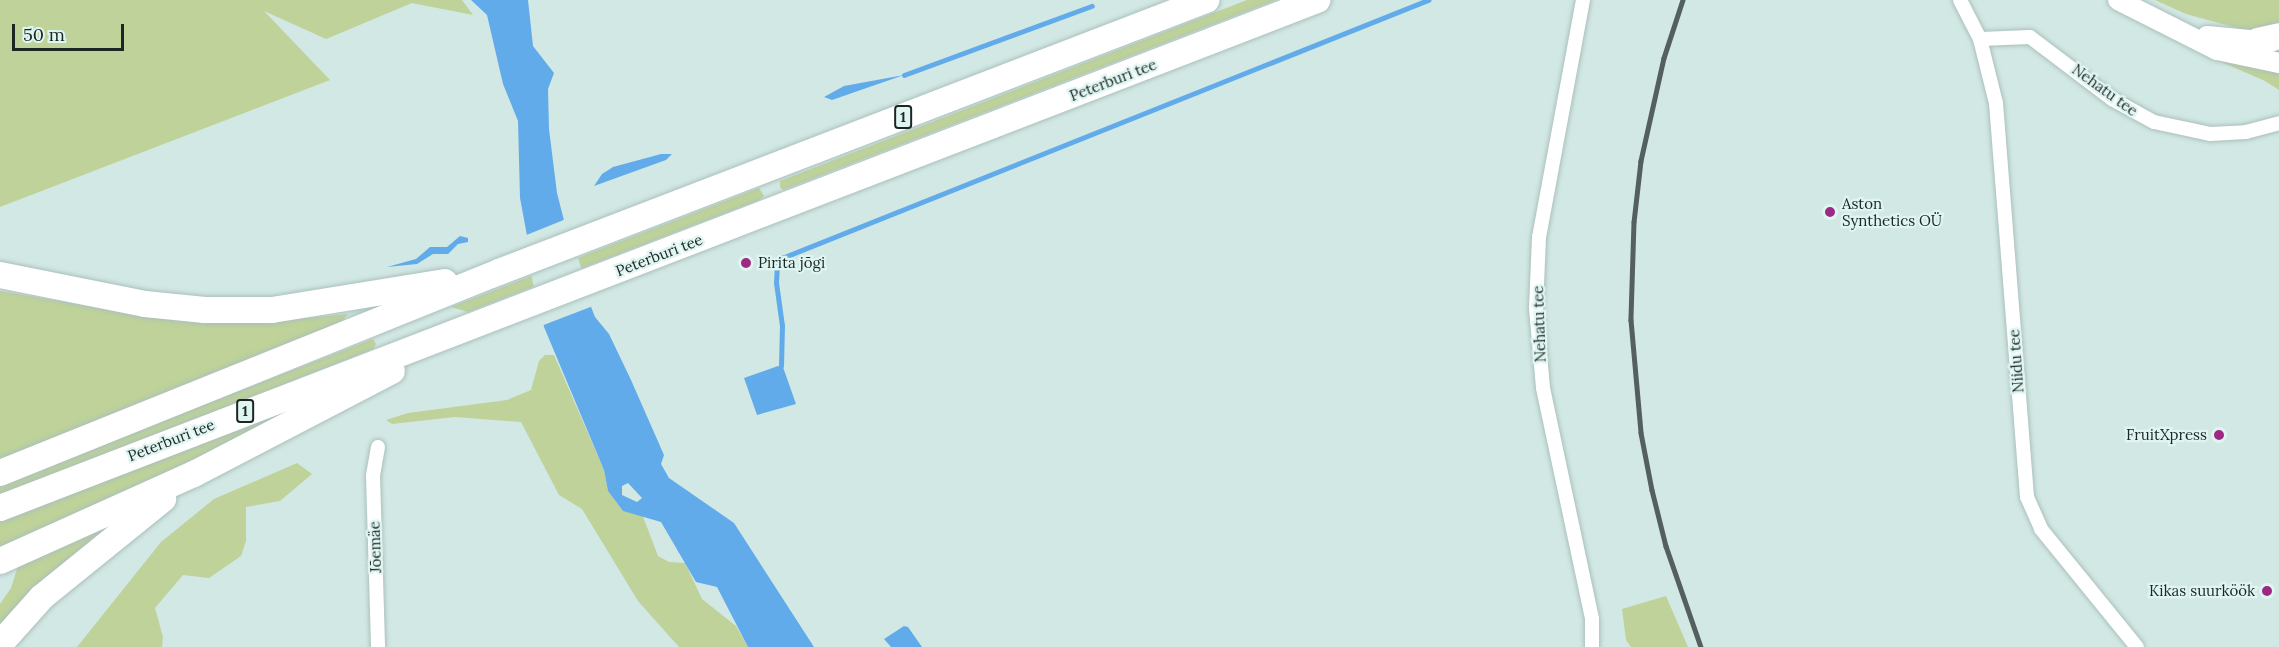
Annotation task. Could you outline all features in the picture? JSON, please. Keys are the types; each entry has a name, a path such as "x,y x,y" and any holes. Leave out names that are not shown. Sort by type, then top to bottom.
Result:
{"highway":[{"name":"Peterburi tee","path":"0,473 499,272 1206,0"},
{"name":"Peterburi tee","path":"0,508 270,402 444,340 1317,0"},
{"path":"0,275 145,304 272,310 360,299 499,272"},
{"path":"0,561 194,474 352,394 444,340"},
{"path":"0,644 42,597 194,474"}],"street":[{"name":"Nehatu tee","path":"1583,0 1539,237 1536,308 1542,388 1592,619 1592,647"},
{"path":"1960,0 1980,39"},
{"path":"2118,0 2217,50 2279,63"},
{"path":"2187,33 2272,40"},
{"name":"Nehatu tee","path":"1980,39 2030,37 2132,112 2182,131 2246,132 2279,123"},
{"name":"Niidu tee","path":"1980,39 1996,103 2027,497 2041,529 2137,647"},
{"name":"Jõemäe","path":"378,447 373,476 378,647"}],"green space":[{"path":"0,0 462,0 473,15 412,3 326,39 264,11 330,80 0,207"},
{"path":"1247,0 1276,0 783,190 780,187 780,181"},
{"path":"2155,0 2279,0 2279,31 2244,30 2186,14"},
{"path":"2203,54 2279,73 2279,90 2265,81"},
{"path":"759,188 764,196 759,200 468,312 451,307"},
{"path":"0,291 153,317 275,321 348,314 338,325 0,459"},
{"path":"373,339 376,344 373,349 0,497 0,484"},
{"path":"545,355 554,355 604,470 608,491 623,511 642,514 658,556 669,562 685,563 702,599 736,626 748,647 679,647 638,601 582,509 559,495 521,422 455,417 392,424 386,420 408,413 507,400 531,390 539,361"},
{"path":"289,409 291,412 0,552 0,521"},
{"path":"297,463 312,474 280,501 246,507 246,541 241,556 209,578 183,575 155,608 163,637 162,647 77,647 161,542 214,499"},
{"path":"139,507 0,632 0,604 11,588 19,563"},
{"path":"1666,596 1688,647 1631,647 1626,640 1622,609"}],"water":[{"path":"471,0 528,0 533,46 554,73 548,89 549,129 557,193 577,271 595,317 609,334 664,455 661,464 669,478 734,523 814,647 748,647 717,587 696,582 661,522 623,511 608,491 604,470 544,327 520,198 518,121 503,84 487,15","holes":["628,483 642,498 637,502 622,495 622,486"]},
{"path":"904,75 832,100 824,97 844,86"},
{"path":"661,154 672,154 666,160 594,186 602,174 613,167"},
{"path":"460,236 468,238 468,242 458,244 448,254 433,254 417,264 387,267 416,259 430,247 447,247"},
{"path":"778,366 783,367 796,404 757,415 744,378"},
{"path":"904,626 908,627 922,647 891,647 884,639"}],"pier":[{"path":"566,219 593,306 541,326 524,236"}],"waterway":[{"path":"781,366 782,326 776,283 777,265 782,258 1428,0"},
{"path":"904,75 1092,6"}],"railway":[{"path":"1683,0 1664,58 1641,161 1634,222 1631,320 1641,433 1652,490 1666,546 1701,647"}],"place":[{"name":"Aston Synthetics OÜ","path":"1830,212"},
{"name":"Pirita jõgi","path":"746,263"},
{"name":"FruitXpress","path":"2219,435"},
{"name":"Kikas suurköök","path":"2267,591"}]}
